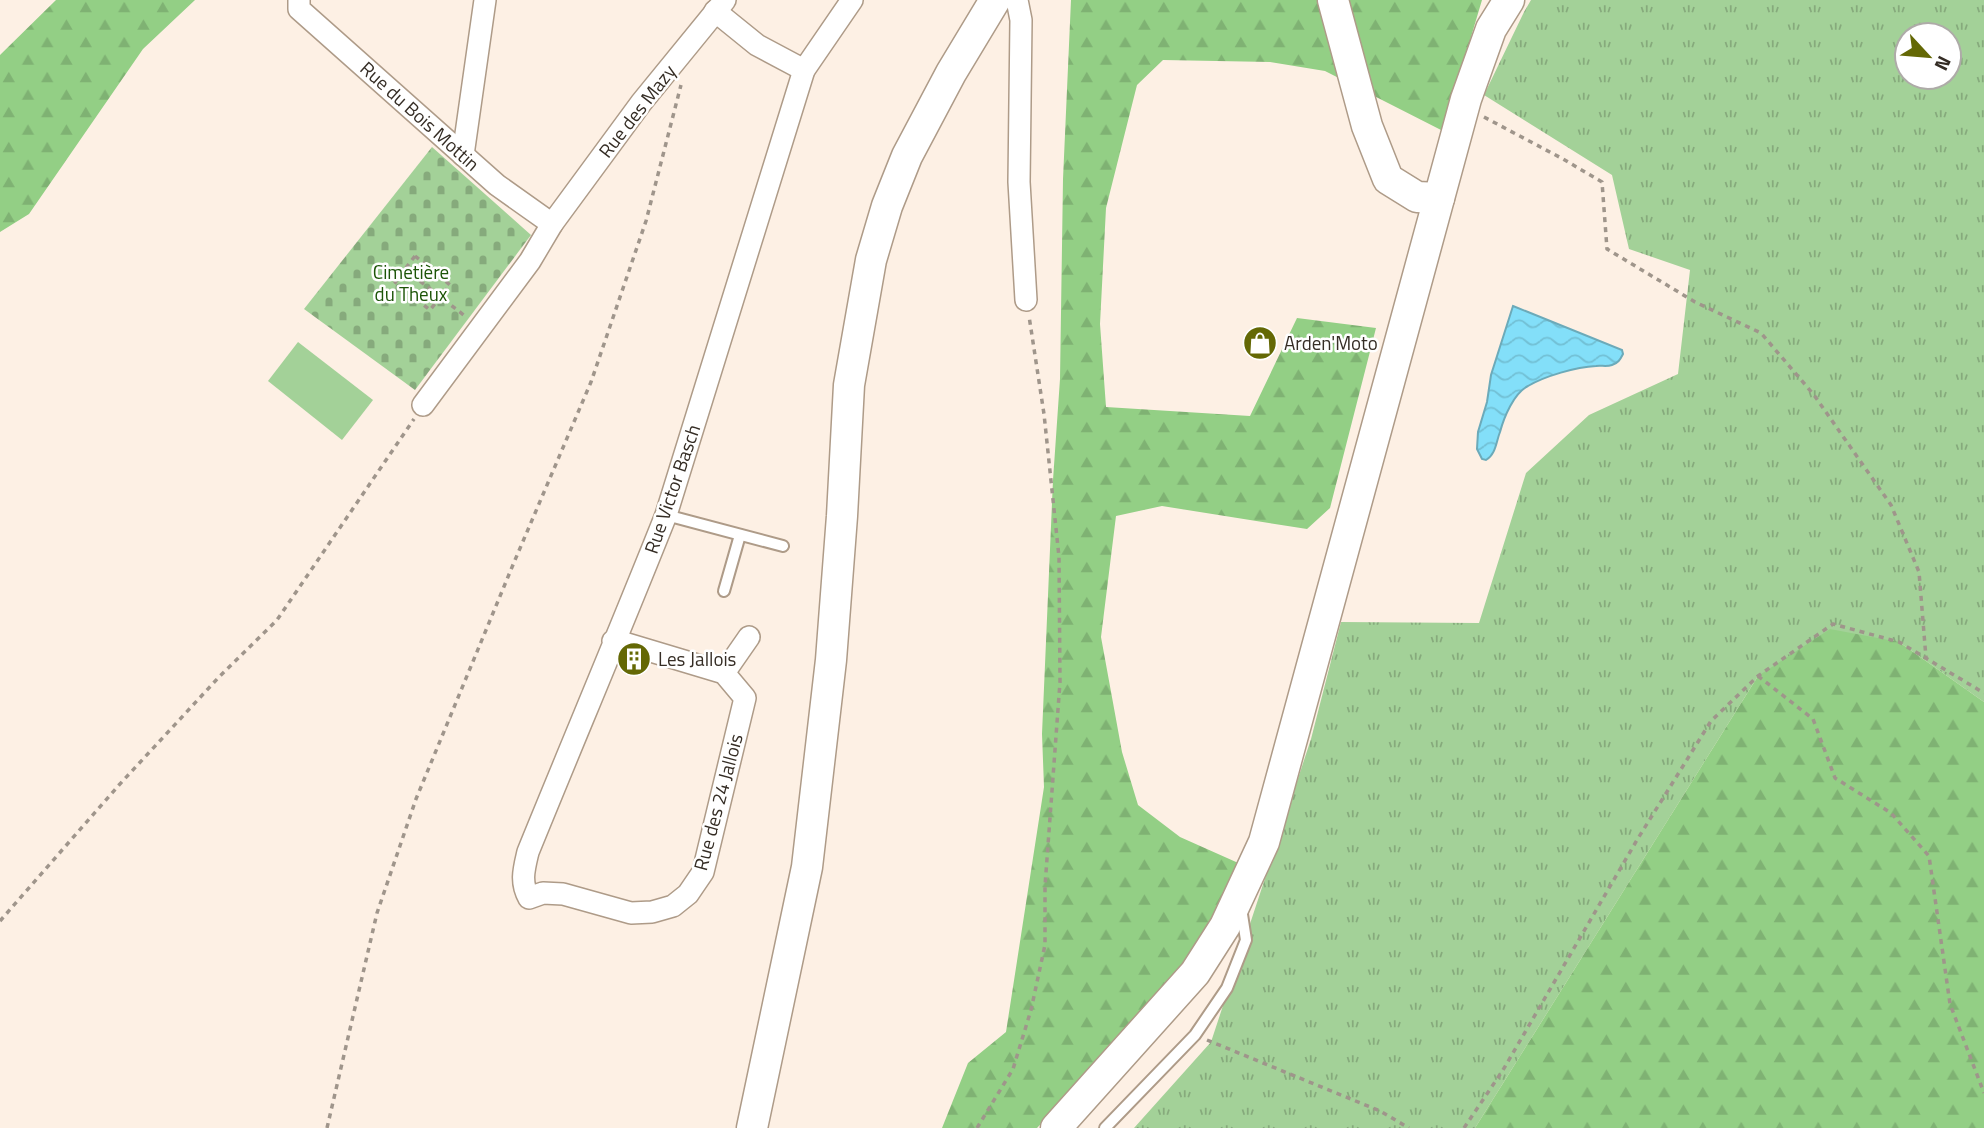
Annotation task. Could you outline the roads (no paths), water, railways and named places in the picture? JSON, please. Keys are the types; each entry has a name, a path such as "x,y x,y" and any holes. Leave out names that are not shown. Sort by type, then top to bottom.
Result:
{"street":[{"name":"Rue du Bois Mottin","path":"299,0 299,9 463,155 497,185 552,224"},
{"path":"463,155 485,0"},
{"name":"Rue Victor Basch","path":"529,898 523,882 528,852 666,515 804,70 852,0"},
{"path":"752,1128 807,867 831,660 849,385 871,260 887,206 907,156 951,73 995,0"},
{"path":"1017,0 1021,20 1019,182 1026,300"},
{"path":"1333,0 1367,126 1388,179 1417,197 1439,198"},
{"path":"1056,1128 1195,973 1225,926 1264,842 1464,106 1491,29 1508,0"},
{"path":"720,6 757,45 804,70"},
{"name":"Rue des Mazy","path":"423,405 530,261 552,224 641,103 720,6"},
{"path":"613,642 624,642 724,673 749,637"},
{"name":"Rue des 24 Jallois","path":"529,898 543,893 563,894 632,913 652,912 674,906 688,894 703,872 745,698 724,673"}],"lane":[{"path":"666,515 783,546"},
{"path":"724,591 740,535"},
{"path":"1105,1128 1195,1035 1227,988 1247,940 1239,896"}],"water":[{"path":"1513,306 1622,350 1623,354 1619,361 1612,365 1561,373 1523,389 1510,406 1494,451 1486,460 1482,459 1477,449 1478,432 1487,402 1491,375"}],"place":[{"name":"Arden'Moto","path":"1260,343"},
{"name":"Les Jallois","path":"634,659"}],"park label":[{"name":"Cimetière du Theux","path":"411,283"}]}
